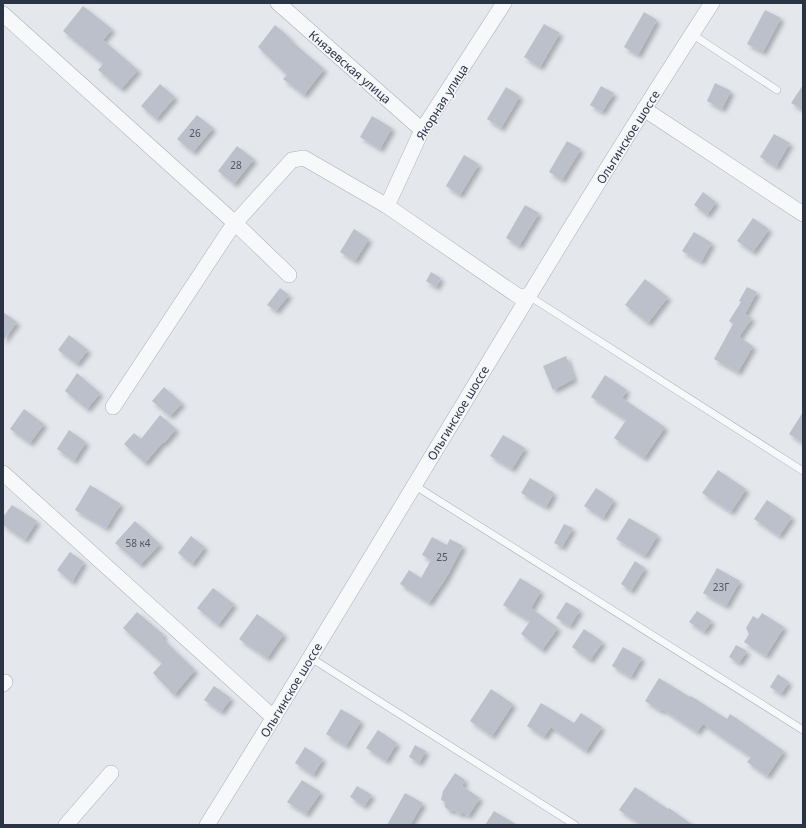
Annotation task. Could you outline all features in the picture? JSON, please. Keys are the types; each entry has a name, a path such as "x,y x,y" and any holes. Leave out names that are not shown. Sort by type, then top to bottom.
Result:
{"street":[{"name":"Князевская улица","path":"278,3 422,130"},
{"name":"Якорная улица","path":"388,206 422,130 504,3"},
{"name":"Ольгинское шоссе","path":"207,825 311,658 529,296 692,34 707,5"},
{"path":"3,14 235,223 289,275"},
{"path":"644,109 803,214"},
{"path":"113,407 227,234 235,223 292,160 304,158 388,206 518,296 529,296"},
{"path":"3,473 274,718"},
{"path":"66,825 111,773"}],"lane":[{"path":"692,34 777,90"},
{"path":"529,296 803,471"},
{"path":"414,485 803,730"},
{"path":"311,658 575,825"}],"building":[{"path":"83,6 112,29 103,40 138,70 121,89 98,70 103,64 63,31"},
{"path":"765,10 781,18 763,52 747,44"},
{"path":"644,12 657,20 638,55 624,47"},
{"path":"544,24 560,33 540,67 524,57"},
{"path":"275,25 324,69 304,95 283,79 287,75 258,47"},
{"path":"715,83 731,91 722,109 707,101"},
{"path":"160,84 175,97 156,119 141,106"},
{"path":"803,85 803,110 791,103"},
{"path":"601,86 614,93 602,112 590,105"},
{"path":"506,87 520,96 501,128 487,119"},
{"path":"197,115 213,128 193,152 177,139"},
{"path":"372,116 392,128 380,149 360,137"},
{"path":"774,134 790,143 776,167 760,157"},
{"path":"567,141 581,149 562,180 549,172"},
{"path":"237,146 254,159 234,184 218,171"},
{"path":"464,155 479,164 460,195 446,186"},
{"path":"703,192 716,202 707,215 694,205"},
{"path":"525,205 539,213 519,246 506,238"},
{"path":"753,218 769,229 753,252 737,241"},
{"path":"354,229 369,239 355,261 340,252"},
{"path":"694,232 712,243 701,262 682,251"},
{"path":"431,272 441,278 436,287 426,281"},
{"path":"645,279 668,297 648,323 625,305"},
{"path":"747,287 757,292 745,314 752,318 739,337 753,346 738,372 714,359 733,324 729,321 741,302 739,301"},
{"path":"280,288 289,295 276,311 267,305"},
{"path":"3,312 17,322 3,341"},
{"path":"69,335 88,350 77,364 58,350"},
{"path":"566,356 574,379 553,390 543,366"},
{"path":"77,373 100,393 87,409 65,391"},
{"path":"605,375 627,390 622,398 665,427 644,458 614,438 626,420 591,397"},
{"path":"164,387 182,403 170,416 152,401"},
{"path":"24,409 44,424 30,443 10,429"},
{"path":"803,412 803,443 789,434"},
{"path":"160,415 176,429 145,463 124,444 134,433 141,439"},
{"path":"69,430 86,442 74,461 57,449"},
{"path":"503,435 525,448 512,469 490,456"},
{"path":"718,470 746,489 731,512 702,493"},
{"path":"530,478 554,493 546,507 521,493"},
{"path":"90,485 121,504 106,528 75,510"},
{"path":"596,488 614,500 603,518 584,506"},
{"path":"767,500 792,517 779,536 754,519"},
{"path":"12,505 37,521 25,540 3,525 3,517"},
{"path":"629,518 658,535 645,556 616,539"},
{"path":"135,521 160,544 140,565 115,543"},
{"path":"564,524 573,528 562,547 554,543"},
{"path":"191,536 205,547 192,564 178,553"},
{"path":"432,537 447,545 450,539 463,546 446,578 429,603 400,584 409,570 421,578 431,560 422,555"},
{"path":"70,552 84,562 72,582 57,570"},
{"path":"635,561 645,568 631,591 621,584"},
{"path":"717,568 740,581 726,606 703,593"},
{"path":"520,578 541,591 531,608 558,628 542,650 521,634 530,621 503,605"},
{"path":"213,588 234,604 218,625 197,608"},
{"path":"566,602 580,610 570,626 556,618"},
{"path":"697,611 712,621 704,632 689,622"},
{"path":"137,612 164,635 162,638 195,670 174,695 153,673 162,663 123,628"},
{"path":"762,613 784,627 766,656 744,642 749,634 746,628 753,616 758,619"},
{"path":"257,614 284,634 267,658 239,639"},
{"path":"584,629 603,642 590,660 572,647"},
{"path":"736,645 747,651 739,663 729,657"},
{"path":"623,647 642,658 631,677 612,666"},
{"path":"778,674 789,682 781,694 770,687"},
{"path":"659,678 727,719 730,714 784,751 767,776 747,762 751,757 703,724 697,732 662,709 661,711 645,701"},
{"path":"214,686 231,698 221,712 204,700"},
{"path":"491,689 513,704 492,736 470,721"},
{"path":"541,703 574,723 581,713 602,727 586,751 551,727 544,737 527,726"},
{"path":"341,709 361,721 346,746 326,734"},
{"path":"378,730 397,743 386,761 366,748"},
{"path":"415,745 426,751 419,763 409,757"},
{"path":"305,747 323,759 313,775 295,763"},
{"path":"455,773 465,780 462,786 480,798 468,816 462,812 460,815 454,810 450,811 445,807 445,802 441,800 443,791"},
{"path":"302,780 321,792 306,814 287,802"},
{"path":"357,786 372,795 364,806 350,797"},
{"path":"635,787 693,825 642,825 619,810"},
{"path":"405,793 423,803 410,825 387,825"},
{"path":"494,811 517,825 485,825"}]}
